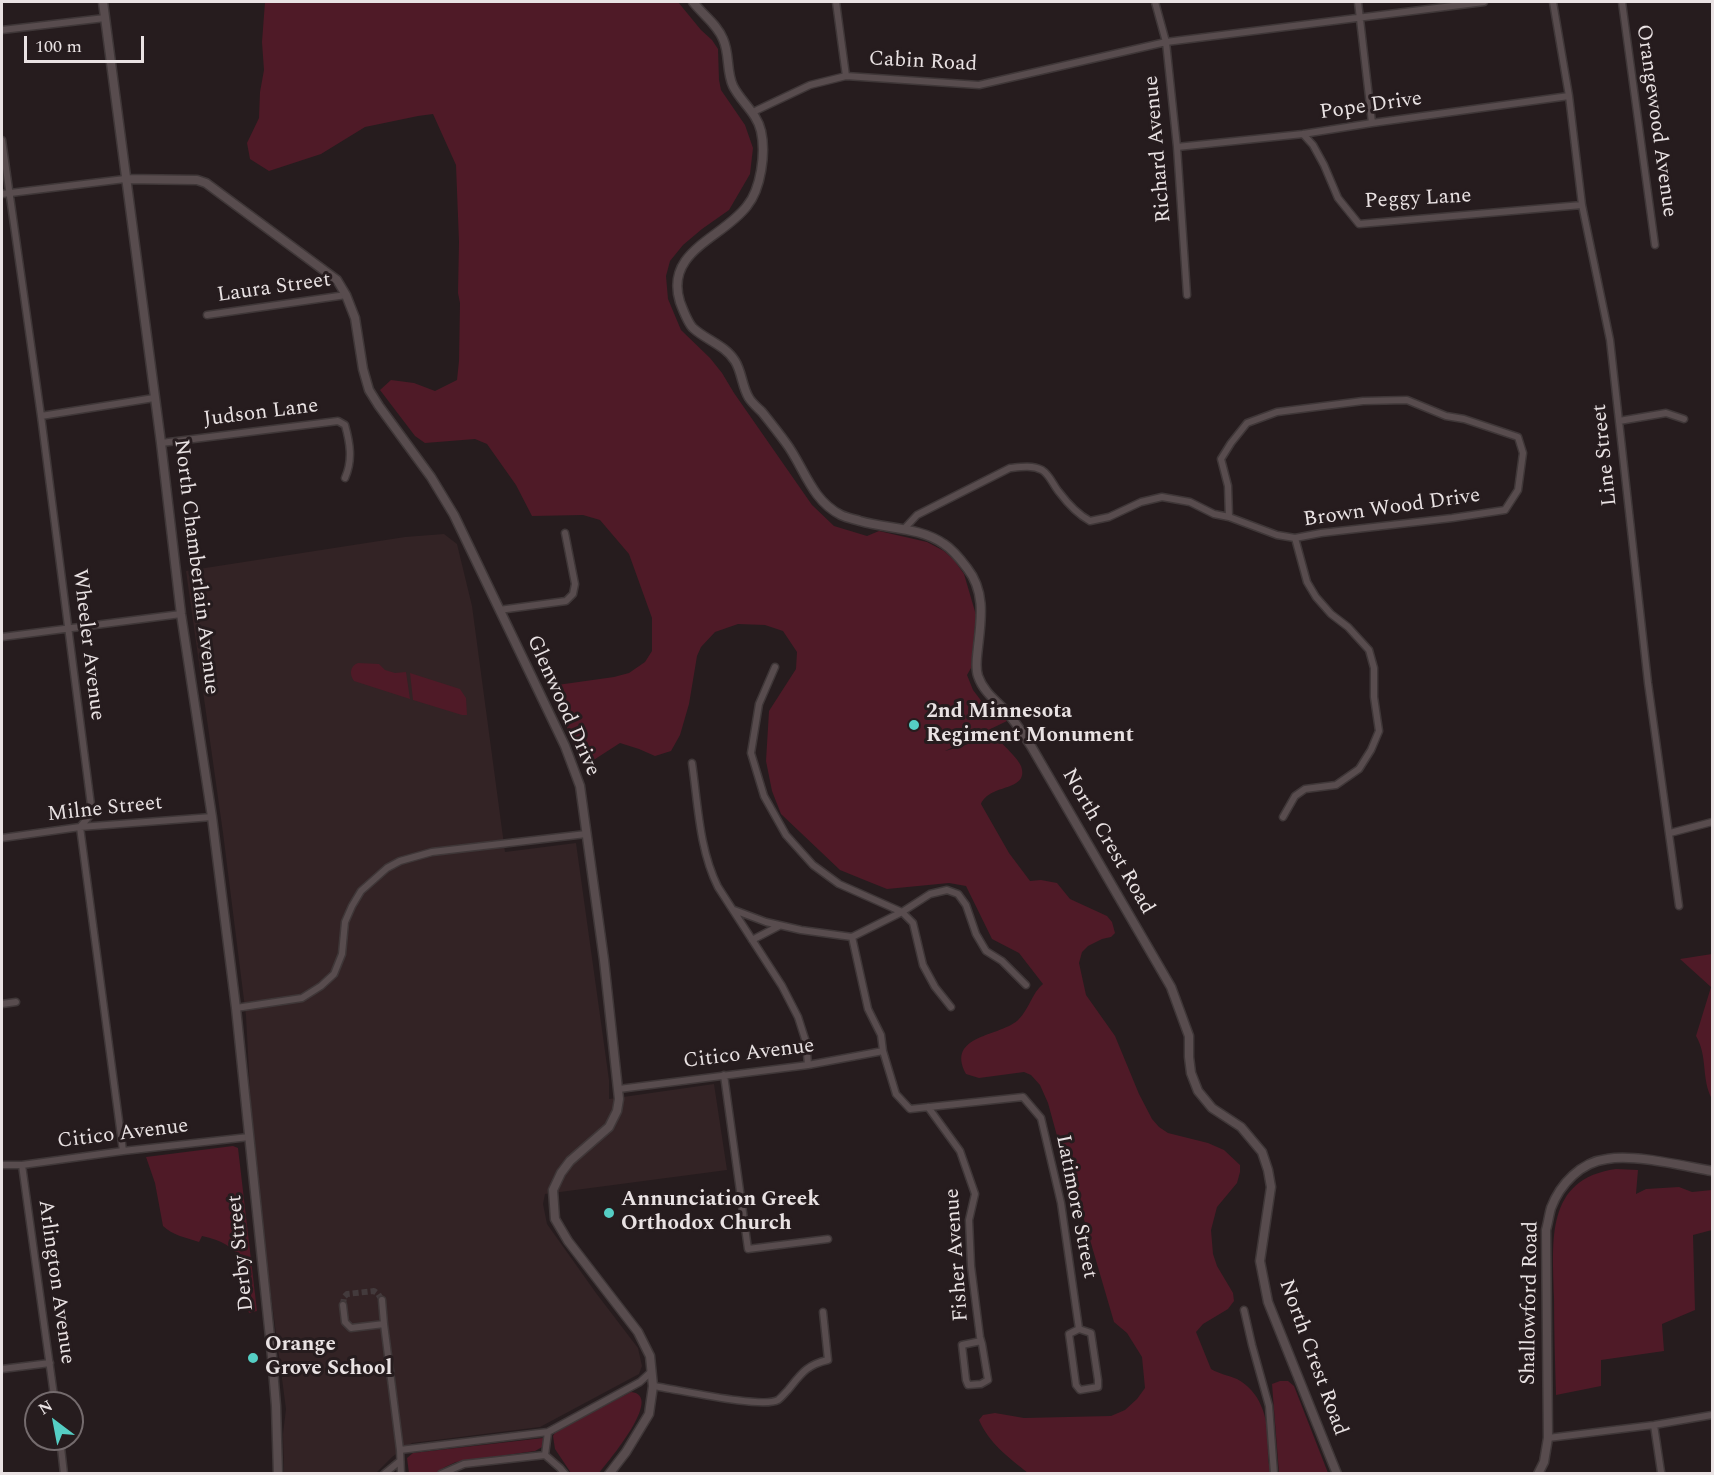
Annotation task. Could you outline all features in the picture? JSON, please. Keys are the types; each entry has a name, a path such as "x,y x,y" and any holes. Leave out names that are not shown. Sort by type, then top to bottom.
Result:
{"street":[{"name":"North Chamberlain Avenue","path":"103,2 181,614 212,817 236,1008 249,1137"},
{"name":"North Crest Road","path":"693,2 702,14 715,24 724,40 728,71 734,87 753,112 761,130 764,152 760,177 749,205 735,220 699,245 682,266 678,283 680,301 692,327 726,351 735,362 749,398 788,446 820,499 841,515 929,536 944,544 968,569 980,591 982,614 976,662 978,677 985,690 1005,710 1031,746 1171,987 1189,1036 1191,1073 1198,1091 1212,1108 1241,1127 1262,1152 1268,1170 1270,1187 1269,1208 1261,1243 1260,1261 1268,1302 1337,1473"},
{"path":"836,2 846,76"},
{"name":"Richard Avenue","path":"1155,2 1166,42 1178,147 1188,295"},
{"path":"1358,2 1372,123"},
{"name":"Cabin Road","path":"753,112 810,84 846,76 979,85 1166,42 1484,2"},
{"name":"Line Street","path":"1553,2 1569,96 1582,205 1610,340 1648,683 1679,906"},
{"name":"Orangewood Avenue","path":"1622,2 1655,245"},
{"path":"2,30 105,18"},
{"name":"Pope Drive","path":"1178,147 1303,134 1569,96"},
{"name":"Peggy Lane","path":"1303,134 1324,165 1338,198 1359,224 1582,205"},
{"name":"Wheeler Avenue","path":"2,140 5,193 41,416 92,813 80,827"},
{"path":"5,193 125,179"},
{"name":"Glenwood Drive","path":"125,179 197,180 206,183 337,280 355,318 363,369 369,390 431,477 454,515 564,746 580,786 604,960 619,1099 609,1127 570,1161 557,1182 553,1190 555,1219 568,1241 638,1332 650,1356 653,1386 649,1414 626,1452 609,1473"},
{"name":"Laura Street","path":"207,315 346,295"},
{"path":"41,416 154,398"},
{"name":"Brown Wood Drive","path":"904,529 917,515 1010,468 1025,466 1042,470 1051,478 1058,491 1077,513 1090,521 1109,517 1141,502 1162,497 1190,502 1214,514 1277,535 1295,538 1321,533 1442,520 1505,510 1518,490 1523,453 1518,437 1464,419 1446,416 1407,400 1363,401 1287,411 1247,423 1221,459 1228,486 1228,517"},
{"path":"1619,422 1666,413 1684,419"},
{"name":"Judson Lane","path":"161,443 338,421 345,425 351,447 350,467 345,478"},
{"path":"499,610 566,601 573,594 574,584 566,533"},
{"path":"1283,817 1295,796 1305,789 1336,785 1359,769 1379,731 1374,697 1374,668 1369,650 1348,627 1331,614 1306,582 1295,538"},
{"path":"2,637 181,614"},
{"path":"775,667 759,704 751,753 764,796 786,835 813,866 839,884 902,912 913,923 923,965 935,987 951,1007"},
{"path":"692,763 701,830 710,870 718,887 782,986 798,1017 806,1042 808,1065"},
{"name":"Milne Street","path":"2,838 80,827 212,817"},
{"path":"1670,833 1713,822"},
{"path":"80,827 123,1151"},
{"path":"236,1008 302,998 321,986 334,974 342,954 345,922 361,891 387,868 400,861 432,852 586,834"},
{"path":"734,910 766,922 801,930 852,937 902,912 930,894 947,890 958,894 966,905 975,934 986,951 1002,961 1026,985"},
{"path":"752,940 780,925"},
{"path":"852,937 868,1009 881,1035 883,1051 896,1094 910,1109 928,1107"},
{"path":"2,1004 16,1002"},
{"name":"Citico Avenue","path":"619,1089 808,1065 883,1051"},
{"path":"724,1075 748,1249 828,1239"},
{"name":"Latimore Street","path":"928,1107 936,1108 1023,1097 1041,1118 1060,1203 1079,1329"},
{"name":"Fisher Avenue","path":"928,1107 960,1151 975,1194 969,1220 971,1266 988,1380 981,1384 968,1385 962,1345 981,1341"},
{"name":"Citico Avenue","path":"2,1165 22,1165 249,1137"},
{"name":"Derby Street","path":"249,1137 272,1357 278,1473"},
{"name":"Shallowford Road","path":"1538,1473 1544,1462 1548,1438 1546,1230 1551,1208 1560,1190 1574,1174 1591,1163 1608,1158 1629,1158 1713,1171"},
{"name":"Arlington Avenue","path":"22,1165 54,1391"},
{"path":"382,1300 401,1473"},
{"path":"343,1305 345,1322 351,1328 384,1324"},
{"path":"1244,1310 1269,1407 1274,1473"},
{"path":"653,1386 745,1401 769,1403 779,1400 806,1370 815,1363 828,1360 823,1312"},
{"name":"Latimore Street","path":"1079,1329 1091,1333 1098,1388 1080,1390 1076,1385 1069,1334 1079,1329"},
{"path":"2,1369 50,1363"},
{"path":"400,1450 548,1432 640,1382 651,1372"},
{"path":"1548,1438 1713,1415"},
{"path":"1654,1425 1661,1472"},
{"path":"545,1455 548,1432"},
{"path":"61,1451 64,1473"},
{"path":"441,1473 464,1464 545,1455 564,1473"},
{"path":"384,1473 400,1461"}],"shaded area":[{"path":"265,2 678,2 712,40 718,49 721,90 745,125 753,148 750,174 729,210 683,245 670,261 666,276 668,299 681,330 722,373 812,505 834,526 867,536 879,531 927,542 944,551 964,574 976,615 971,668 967,675 973,690 989,711 1000,713 1007,721 945,751 980,739 996,737 1019,763 1022,774 1020,780 992,793 981,804 1009,853 1030,881 1041,880 1057,883 1070,899 1107,916 1112,922 1115,933 1111,937 1088,946 1082,952 1079,963 1086,995 1115,1036 1152,1119 1168,1133 1208,1143 1224,1150 1240,1165 1237,1183 1217,1207 1211,1230 1213,1254 1217,1266 1233,1293 1234,1301 1228,1309 1203,1324 1196,1332 1211,1369 1245,1384 1257,1398 1264,1414 1268,1433 1269,1462 1272,1473 1028,1473 988,1436 979,1420 983,1415 995,1413 1024,1418 1111,1416 1125,1410 1145,1388 1142,1357 1127,1333 1114,1322 1048,1103 1040,1085 1031,1075 1024,1072 979,1078 966,1074 962,1061 963,1051 969,1044 1019,1019 1043,984 1019,953 992,939 966,886 949,883 887,889 840,870 781,814 772,791 766,761 769,711 796,669 797,652 783,631 765,625 738,624 715,632 701,647 697,656 689,704 680,735 671,751 655,756 620,743 589,763 577,752 550,686 629,673 645,662 652,651 652,618 629,554 600,520 583,515 532,516 516,485 487,444 475,439 425,443 415,436 380,390 391,380 414,383 435,391 457,380 460,303 456,165 433,114 365,127 321,154 269,171 250,159 247,143 259,118 264,70 262,42"},
{"path":"444,534 457,544 472,606 505,852 576,843 609,1080 609,1099 714,1084 727,1170 545,1194 543,1204 547,1224 638,1348 642,1366 639,1374 540,1427 412,1443 392,1457 376,1473 284,1473 283,1434 286,1409 253,1147 246,1016 186,571 405,537"},
{"path":"358,663 379,664 385,670 395,673 406,672 410,699 354,681 351,670"},
{"path":"410,673 460,689 466,698 467,715 413,700"},
{"path":"1712,954 1712,1099 1707,1084 1702,1051 1696,1036 1711,987 1680,959"},
{"path":"233,1146 238,1148 257,1311 249,1313 247,1306 252,1304 248,1279 245,1268 234,1251 215,1240 202,1236 199,1242 175,1234 163,1226 155,1183 146,1157"},
{"path":"1616,1169 1638,1170 1636,1194 1646,1189 1679,1187 1692,1192 1712,1190 1712,1230 1693,1235 1695,1310 1662,1324 1664,1351 1601,1360 1601,1386 1556,1395 1553,1255 1558,1216 1564,1199 1576,1185 1593,1175"},
{"path":"1288,1381 1294,1386 1328,1473 1279,1473 1272,1384"},
{"path":"631,1392 640,1396 641,1405 638,1416 612,1457 599,1473 571,1473 555,1449 553,1436 556,1431"},
{"path":"543,1438 544,1446 535,1451 456,1462 436,1473 409,1473 407,1458 413,1453"}],"tunnel":[{"path":"343,1305 347,1294 374,1291 382,1300"}],"place":[{"name":"2nd Minnesota Regiment Monument","path":"914,725"},
{"name":"Annunciation Greek Orthodox Church","path":"609,1213"},
{"name":"Orange Grove School","path":"253,1358"}]}
